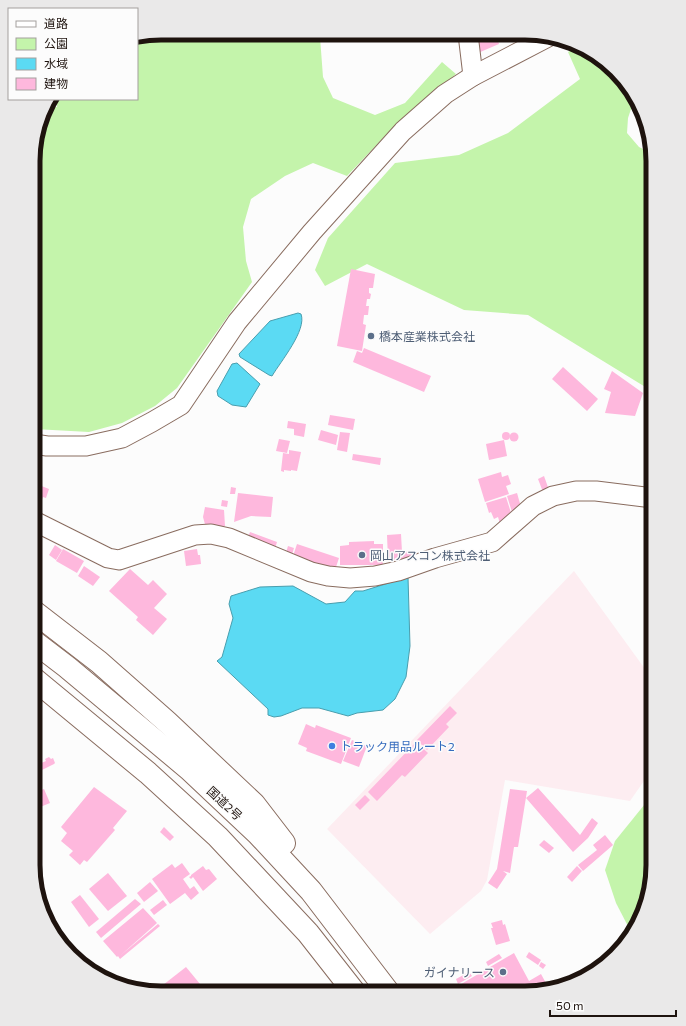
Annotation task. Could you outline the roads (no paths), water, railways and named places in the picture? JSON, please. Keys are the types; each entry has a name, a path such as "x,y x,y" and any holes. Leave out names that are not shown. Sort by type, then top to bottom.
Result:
{"highway":[{"path":"40,616 99,662 167,722 254,804 286,845 311,891"},
{"name":"国道2号","path":"40,646 67,667 189,769 258,834 311,891 384,986"},
{"path":"40,684 148,773 218,837 308,933 350,986"}],"street":[{"path":"469,40 473,76"},
{"path":"40,445 86,446 122,438 181,405 237,322 312,232 403,131 445,94 473,76 540,41"},
{"path":"40,524 108,558 119,560 195,535 211,534 229,538 311,572 328,576 350,578 375,576 398,571 435,558 492,542 532,506 553,496 576,492 596,491 646,497"}],"water":[{"path":"298,313 301,314 302,321 297,337 272,376 240,357 239,354 270,321"},
{"path":"237,363 260,384 246,407 232,405 218,396 217,391 232,364"},
{"path":"408,577 410,646 406,677 395,699 383,710 357,713 348,716 319,708 302,708 274,717 268,715 268,709 217,661 222,657 233,618 229,604 231,596 260,587 293,586 326,604 345,602 355,591 363,591"}],"place":[{"name":"橋本産業株式会社","path":"371,336"},
{"name":"岡山アスコン株式会社","path":"362,555"},
{"name":"トラック用品ルート2","path":"332,746"},
{"name":"ガイナリース","path":"503,972"}]}
